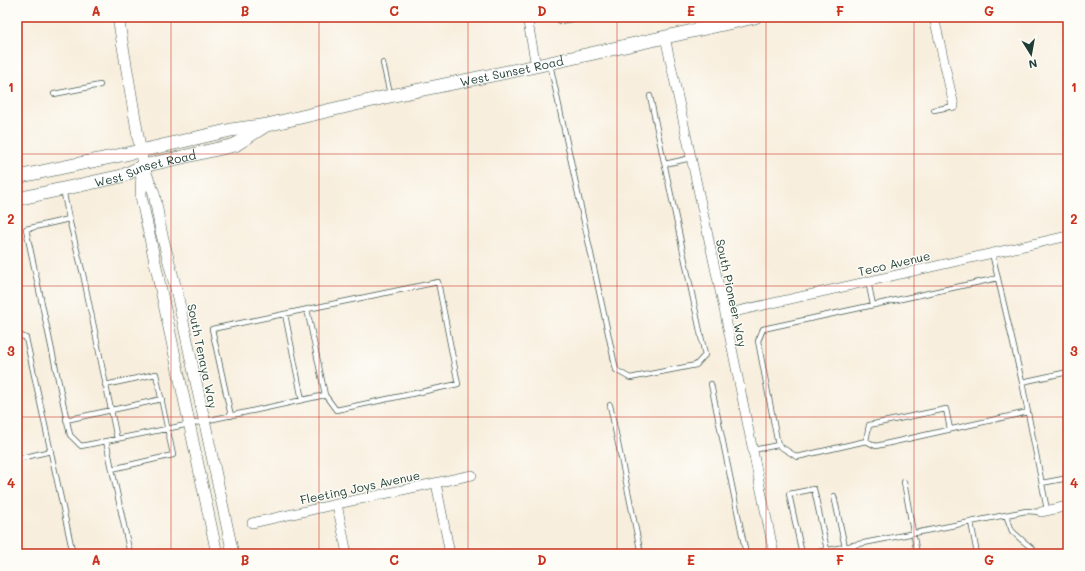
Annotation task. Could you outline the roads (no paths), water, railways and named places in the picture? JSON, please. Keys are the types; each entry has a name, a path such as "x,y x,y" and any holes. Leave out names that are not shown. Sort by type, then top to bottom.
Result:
{"main road":[{"name":"West Sunset Road","path":"17,177 230,130 268,125 390,96 536,66 755,17"},
{"name":"West Sunset Road","path":"17,199 122,176 142,166 235,144 268,125"}],"street":[{"name":"South Tenaya Way","path":"118,17 142,166 141,196 216,552"},
{"path":"527,17 536,66"},
{"path":"934,17 954,106"},
{"name":"South Pioneer Way","path":"665,37 725,314 774,554"},
{"name":"South Tenaya Way","path":"142,166 154,193 161,231 176,289 233,554"},
{"name":"Teco Avenue","path":"725,314 1068,236"},
{"name":"Fleeting Joys Avenue","path":"252,523 472,475"},
{"path":"436,483 450,554"},
{"path":"337,504 347,554"},
{"path":"1044,511 1068,506"}],"lane":[{"path":"560,17 560,21 582,17"},
{"path":"383,62 390,96"},
{"path":"549,63 616,370 630,378 696,365 705,355 650,96"},
{"path":"54,94 100,85"},
{"path":"934,110 954,106"},
{"path":"665,164 691,158"},
{"path":"63,189 83,274 117,439"},
{"path":"69,219 26,229 66,420 70,435 81,446 231,416 325,395"},
{"path":"808,554 1026,511 1044,511 1042,484 1022,382 992,253"},
{"path":"778,445 758,341 763,329 998,278"},
{"path":"868,281 873,305"},
{"path":"231,416 212,329 307,309 438,282 458,384 336,410 325,395 307,309"},
{"path":"285,314 302,400"},
{"path":"17,334 26,338 73,554"},
{"path":"1022,382 1068,372"},
{"path":"105,385 156,374 173,455 112,469"},
{"path":"711,384 746,554"},
{"path":"66,420 162,399"},
{"path":"610,405 641,554"},
{"path":"866,441 869,425 946,409 950,429"},
{"path":"753,450 778,445 797,457 866,441 876,446 1028,412"},
{"path":"106,441 130,554"},
{"path":"17,459 51,451"},
{"path":"1042,484 1068,478"},
{"path":"904,482 917,554"},
{"path":"802,554 789,494 814,489 827,550"},
{"path":"834,496 845,547"},
{"path":"1006,515 1012,531 1033,549 1034,554"},
{"path":"971,522 977,554"},
{"path":"854,545 855,554"},
{"path":"199,554 216,552"}]}
